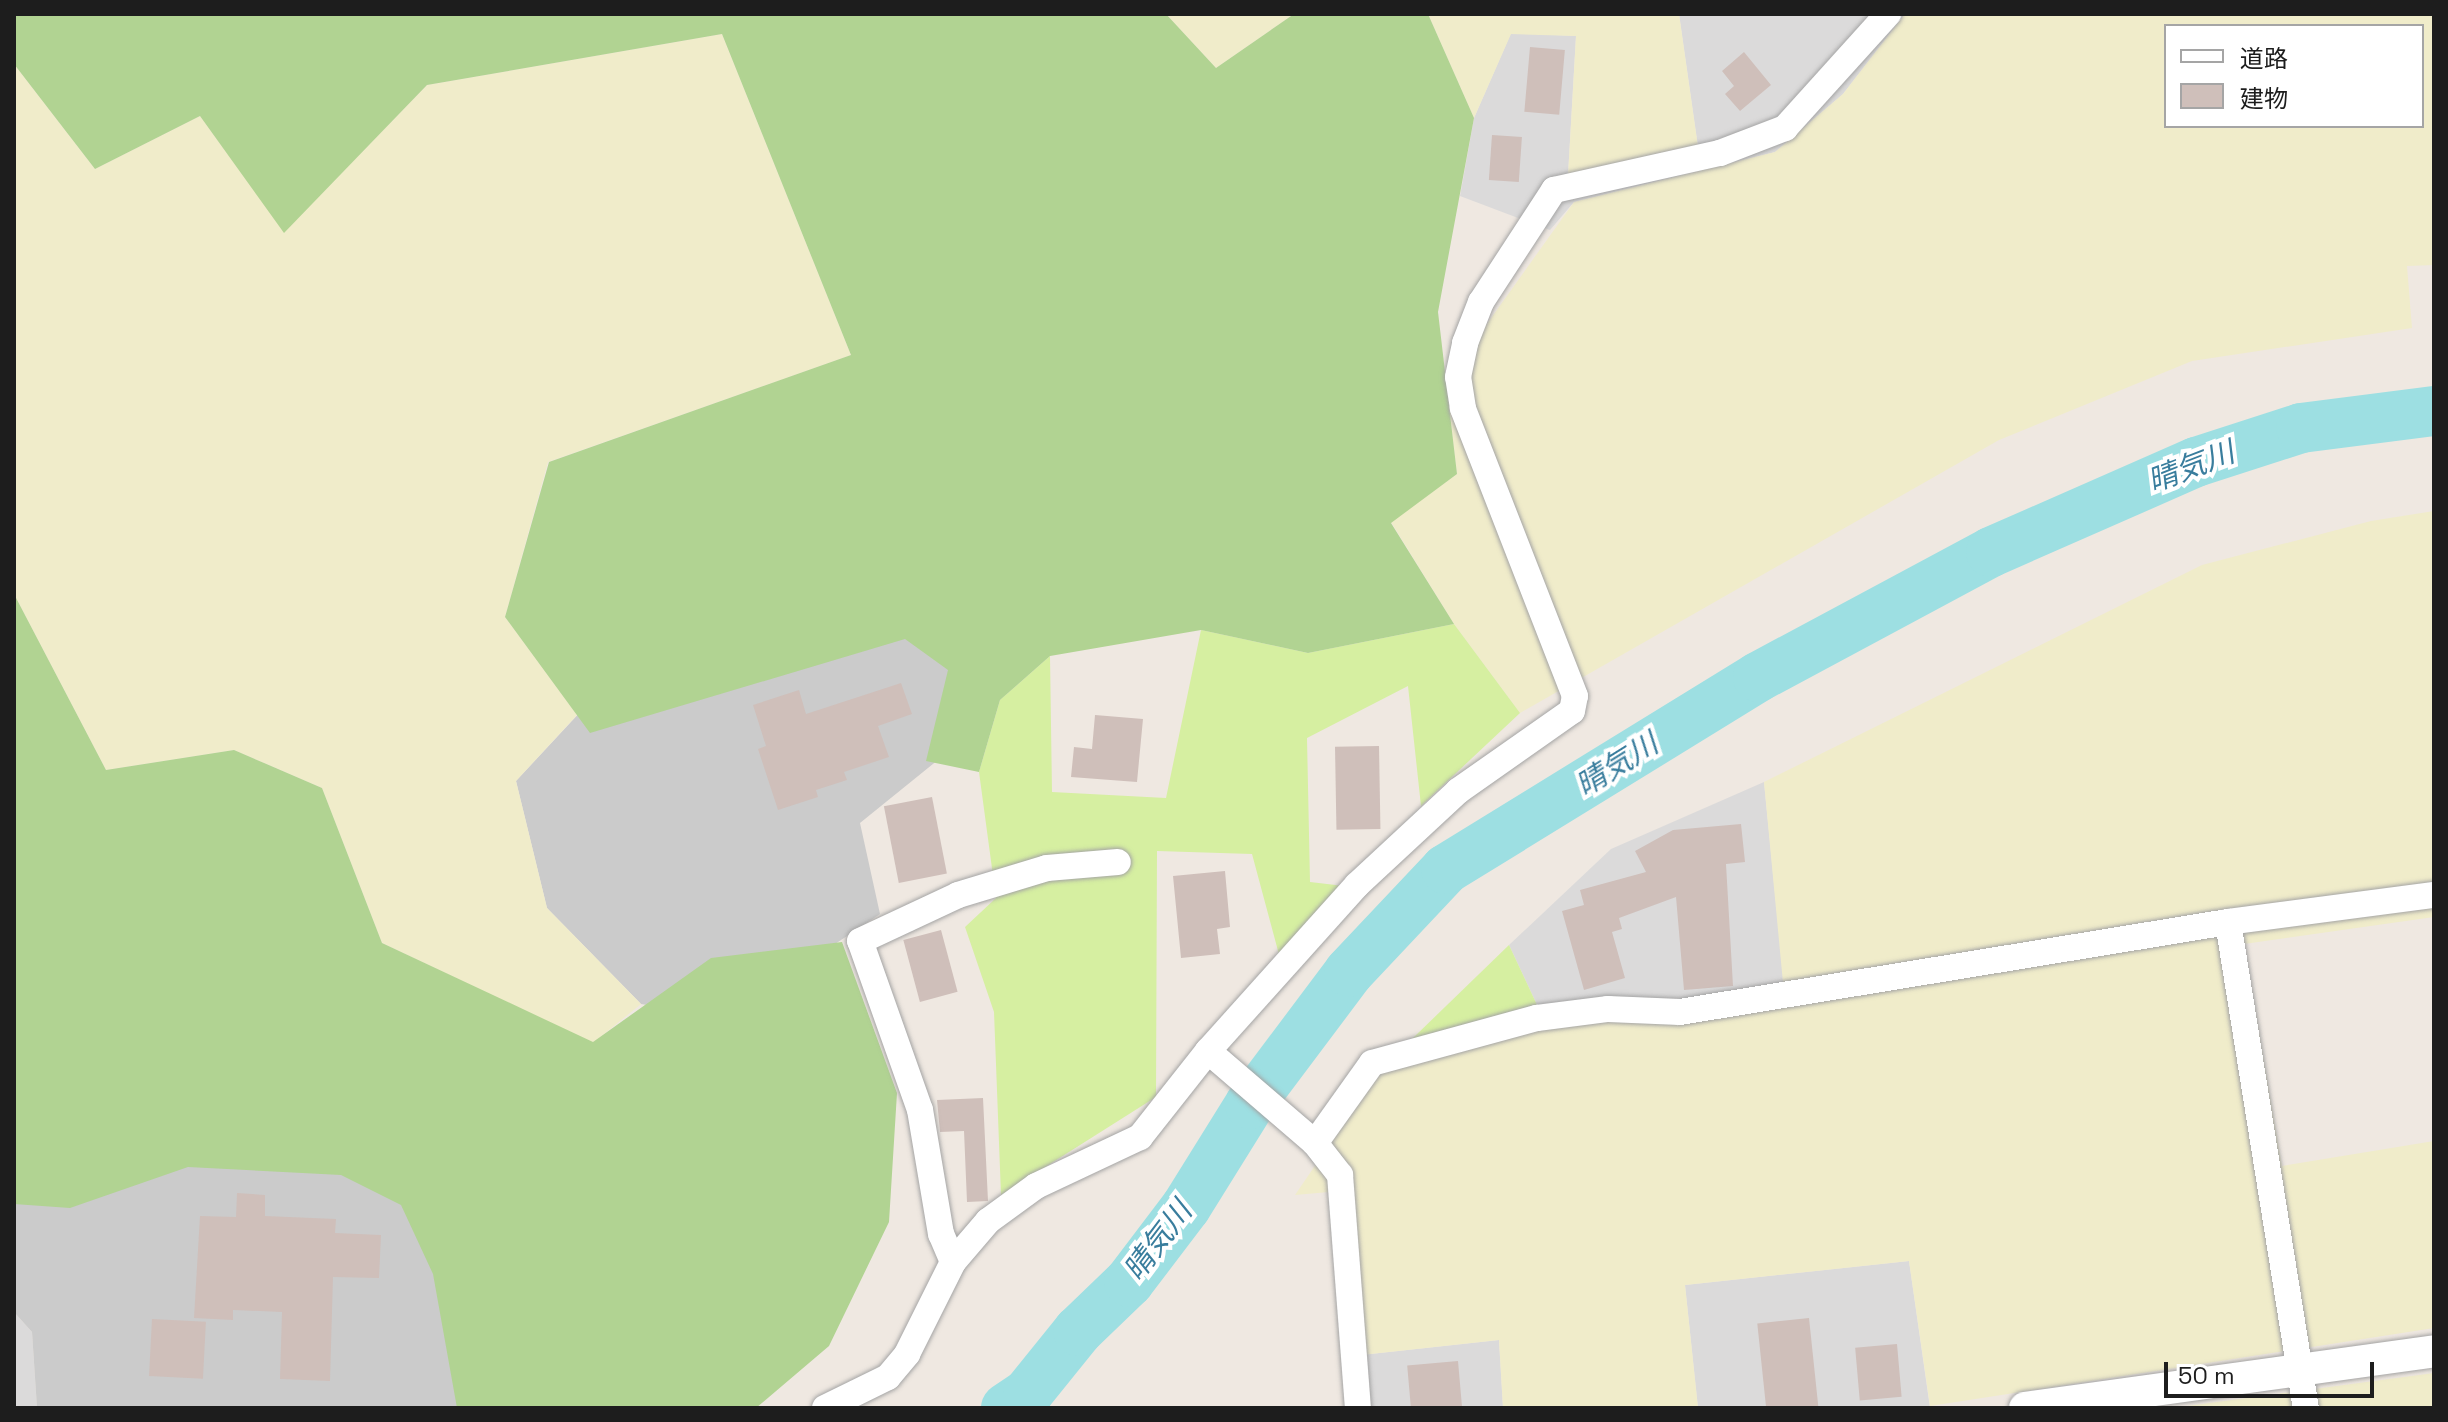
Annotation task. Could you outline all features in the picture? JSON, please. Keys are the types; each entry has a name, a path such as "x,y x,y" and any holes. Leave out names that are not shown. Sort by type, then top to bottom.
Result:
{"street":[{"path":"825,1408 888,1377 907,1354 953,1262 988,1221 1036,1186 1140,1137 1208,1051 1407,837 1458,791 1572,711 1575,696 1463,408 1458,377 1465,343 1481,302 1554,190 1706,157 1785,128 1888,14"},
{"path":"953,1262 941,1234 920,1110 860,941 958,895 1047,868 1118,862"},
{"path":"1315,1143 1372,1063 1537,1018 1608,1009 1680,1012 2228,922 2434,895"},
{"path":"2228,922 2306,1408"},
{"path":"1208,1051 1315,1143 1340,1175 1358,1408"},
{"path":"2025,1408 2434,1351"}],"shaded area":[{"path":"1166,14 1294,14 1216,68"},
{"path":"1428,14 1679,14 1698,147 1568,176 1576,36 1511,34 1474,118"},
{"path":"1679,14 1905,14 1843,94 1775,152 1574,202 1550,230 1460,196 1474,118 1511,33 1576,36 1568,175 1698,147"},
{"path":"1905,14 2434,14 2434,265 2407,266 2412,328 2192,361 1999,440 1520,713 1454,624 1391,522 1457,474 1446,381 1574,202 1775,152 1843,94"},
{"path":"722,34 851,355 548,462 505,617 577,715 516,781 547,908 641,1004 593,1043 382,943 322,788 234,750 106,770 14,594 14,64 95,169 200,116 284,232 427,85"},
{"path":"2434,511 2434,917 2244,944 2282,1166 2434,1141 2434,1328 1930,1406 1909,1261 1685,1285 1698,1408 1503,1408 1499,1340 1343,1357 1329,1192 1295,1195 1381,1069 1545,1022 1785,1004 1764,782 2202,565 2371,521"},
{"path":"665,621 972,643 949,751 860,823 880,914 724,1018 641,1004 547,908 516,781"},
{"path":"1764,782 1786,1004 1545,1022 1509,945 1611,849"},
{"path":"206,1141 374,1151 452,1234 460,1408 37,1408 32,1332 14,1312 14,1179"},
{"path":"1909,1261 1930,1408 1698,1408 1685,1285"},
{"path":"14,1312 32,1332 37,1408 14,1408"},
{"path":"1499,1340 1503,1408 1347,1408 1343,1357"},
{"path":"2434,1373 2434,1408 2172,1408"}],"green space":[{"path":"14,14 1166,14 1216,68 1294,14 1428,14 1474,118 1438,312 1457,474 1391,523 1454,624 1308,653 1201,630 1050,656 1000,700 979,772 926,761 948,670 905,639 590,733 505,617 549,462 851,355 722,34 427,85 284,233 200,116 95,169 14,64"},
{"path":"14,594 106,770 234,750 322,788 382,943 593,1042 711,958 842,942 897,1093 889,1222 829,1346 756,1408 457,1408 433,1274 401,1205 341,1175 188,1167 70,1208 14,1204"},
{"path":"1454,624 1520,713 1421,806 1408,686 1307,738 1310,882 1344,886 1281,962 1252,854 1157,851 1156,1097 1001,1195 994,1012 965,927 996,898 979,772 1000,700 1050,656 1052,792 1166,798 1201,630 1308,653"},
{"path":"1509,945 1545,1022 1381,1069"}],"building":[{"path":"1530,47 1565,50 1559,115 1524,112"},
{"path":"1744,52 1771,85 1740,111 1725,94 1734,86 1722,71"},
{"path":"1492,135 1522,137 1519,182 1489,180"},
{"path":"901,683 912,714 878,726 889,757 844,772 847,780 816,790 818,797 778,810 758,749 766,746 753,705 799,690 806,714"},
{"path":"1095,715 1143,719 1137,782 1071,777 1074,747 1092,749"},
{"path":"1379,746 1380,829 1336,830 1335,747"},
{"path":"932,797 947,874 899,883 884,806"},
{"path":"1741,824 1745,862 1726,864 1733,986 1684,990 1676,897 1619,918 1622,929 1612,932 1625,978 1584,990 1562,911 1584,905 1580,890 1646,872 1635,851 1673,830"},
{"path":"1225,871 1230,927 1217,929 1220,954 1181,958 1173,876"},
{"path":"941,930 958,992 920,1002 903,940"},
{"path":"983,1098 988,1201 967,1202 964,1131 940,1132 937,1100"},
{"path":"237,1193 265,1195 265,1216 336,1219 335,1233 381,1235 379,1278 333,1277 330,1381 280,1379 282,1312 233,1310 233,1320 194,1318 200,1216 236,1217"},
{"path":"1809,1318 1818,1408 1766,1408 1757,1323"},
{"path":"152,1319 206,1322 203,1379 149,1376"},
{"path":"1897,1344 1902,1397 1860,1400 1855,1348"},
{"path":"1458,1361 1462,1408 1411,1408 1407,1365"}],"waterway":[{"name":"晴気川","path":"1006,1408 1028,1393 1078,1331 1129,1282 1186,1207 1250,1104 1349,972 1446,869 1758,677 1991,552 2196,462 2301,428 2434,411"}]}
